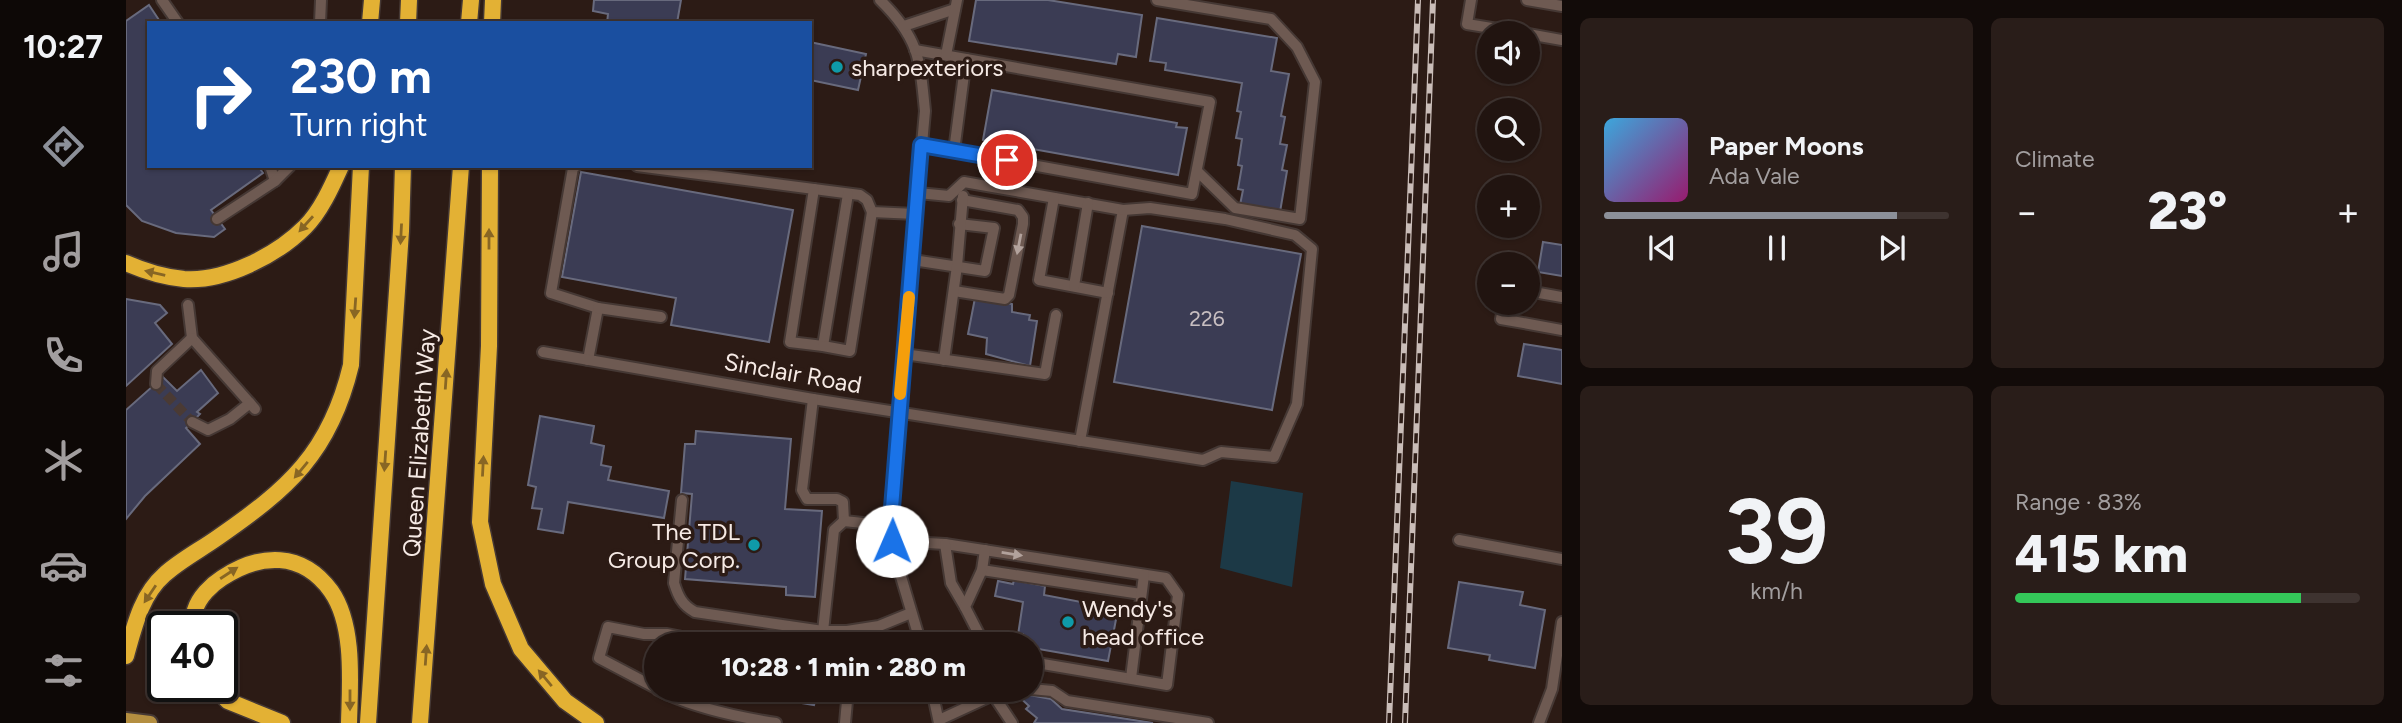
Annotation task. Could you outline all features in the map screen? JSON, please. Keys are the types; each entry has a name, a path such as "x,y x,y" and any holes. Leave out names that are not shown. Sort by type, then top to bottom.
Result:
{"highway":[{"path":"370,21 372,0"},
{"path":"408,21 409,0"},
{"path":"469,21 471,0"},
{"path":"492,21 493,0"},
{"path":"126,263 146,271 185,279 218,276 265,258 306,226 328,193 340,168"},
{"path":"126,656 139,611 163,575 261,508 295,477 319,448 344,393 351,365 361,168"},
{"name":"Queen Elizabeth Way","path":"368,723 403,168"},
{"name":"Queen Elizabeth Way","path":"423,723 461,168"},
{"path":"489,168 489,346 480,522 493,584 522,649 565,701 596,723"},
{"path":"195,611 211,585 239,566 260,559 290,560 317,575 332,593 344,621 350,658 349,723"},
{"path":"230,702 282,723"}],"main road":[{"path":"126,720 150,723"}],"street":[{"path":"162,0 177,21"},
{"path":"320,21 321,0"},
{"path":"880,0 904,26 920,62 925,110 898,412 891,526 892,541 917,632"},
{"path":"1157,0 1271,19 1297,47 1315,82 1300,219 1234,208 1197,171"},
{"path":"1471,0 1467,24 1477,26"},
{"path":"1527,0 1562,6"},
{"path":"904,26 956,5"},
{"path":"946,55 956,5"},
{"path":"1540,36 1562,40"},
{"path":"915,50 1210,102 1192,194 921,145"},
{"path":"954,151 966,59"},
{"path":"271,168 275,181"},
{"path":"217,219 275,181 288,168"},
{"path":"573,168 551,293 598,308 661,317"},
{"path":"652,168 814,189 848,194 860,195 867,200 872,212 850,351 790,342 814,189"},
{"path":"918,193 949,196 964,182"},
{"path":"964,182 1124,210 1080,441"},
{"path":"944,360 957,266 964,182"},
{"path":"822,346 848,194"},
{"path":"1054,198 1039,280 1108,293"},
{"path":"954,291 1000,299 1009,295 1024,217 1018,210 962,200"},
{"path":"1074,286 1088,204"},
{"name":"Sinclair Road","path":"543,352 1203,460 1221,452 1275,457 1297,404 1312,249 1295,235 1225,219 1150,208 1124,210"},
{"path":"872,212 916,214"},
{"path":"913,260 985,271 994,228 959,224"},
{"path":"1540,293 1562,297"},
{"path":"188,305 192,338 252,406 208,430 192,422"},
{"path":"588,360 598,308"},
{"path":"904,354 1045,374 1056,315"},
{"path":"1502,315 1501,320 1562,330"},
{"path":"156,384 156,370 192,338"},
{"path":"813,398 802,490 807,499 837,499 843,502 844,521"},
{"path":"682,500 674,583 686,608 695,612 824,631 865,630 911,613"},
{"path":"824,631 834,530 844,521 891,526"},
{"path":"1459,540 1562,559"},
{"path":"892,541 945,544 1166,578 1178,595 1167,685 1043,665"},
{"path":"945,544 951,583 978,632"},
{"path":"965,607 982,570 985,550"},
{"path":"982,570 1141,594"},
{"path":"1131,678 1144,575"},
{"path":"1538,723 1557,689 1562,622"},
{"path":"644,634 608,627 599,658 644,682"},
{"path":"1043,690 1052,691 1067,701 1208,723"},
{"path":"689,702 738,717 776,723"},
{"path":"845,723 847,702"},
{"path":"935,702 939,722 980,702"},
{"path":"1003,702 1012,723"}],"water":[{"path":"1231,481 1303,493 1292,587 1220,568"}],"building":[{"path":"594,0 681,0 677,21 607,21 608,14 593,11"},
{"path":"976,0 1048,0 1142,15 1136,57 1118,54 1116,64 969,41"},
{"path":"149,5 160,21 147,21 147,168 259,168 263,173 211,210 225,229 214,237 176,233 142,221 126,205 126,21"},
{"path":"1157,18 1277,38 1271,71 1289,74 1281,116 1285,117 1280,144 1287,145 1282,170 1287,171 1280,212 1240,205 1243,190 1238,189 1242,166 1238,165 1242,139 1236,138 1241,112 1237,111 1242,83 1165,70 1166,63 1150,61"},
{"name":"sharpexteriors","path":"812,42 866,54 858,90 812,80"},
{"path":"992,90 1177,123 1176,127 1187,128 1178,175 983,140"},
{"path":"581,172 793,210 769,342 671,325 676,298 562,277"},
{"path":"1142,226 1301,254 1272,410 1114,382"},
{"path":"1543,242 1562,245 1562,276 1540,272"},
{"path":"975,298 1012,304 1012,312 1030,315 1029,320 1037,321 1030,366 986,354 987,338 968,334"},
{"path":"126,299 160,305 167,313 155,323 172,344 126,386"},
{"path":"1524,344 1562,350 1562,384 1518,376"},
{"path":"201,370 218,393 197,412 200,414 186,428 200,444 145,496 126,519 126,410 163,377 177,391"},
{"path":"540,416 594,426 591,443 604,446 601,465 611,467 608,480 669,491 664,518 568,502 563,533 538,529 542,509 532,508 536,487 528,485"},
{"name":"The TDL Group Corp.","path":"696,431 791,439 785,509 822,511 815,597 786,595 786,587 685,579 692,494 681,493 685,444 695,444"},
{"name":"Wendy's head office","path":"1014,580 1045,586 1044,595 1118,609 1108,661 1043,650 1043,632 1018,632 1023,602 995,596 998,581 1013,584"},
{"path":"1459,582 1523,592 1520,605 1545,610 1535,668 1489,660 1490,655 1448,648"},
{"path":"1043,697 1051,699 1062,709 1153,723 1034,723 1037,718 1026,709 1029,706 1025,702 1043,702"}],"tunnel":[{"path":"156,384 192,422"}],"railway":[{"path":"1389,723 1418,0"},
{"path":"1405,723 1433,0"}],"slow traffic":[{"path":"900,394 909,297"}],"place":[{"name":"sharpexteriors","path":"837,67"},
{"name":"The TDL Group Corp.","path":"754,545"},
{"name":"Wendy's head office","path":"1068,622"}],"route":[{"path":"892,541 890,533 898,412 921,145 1007,160"}]}
